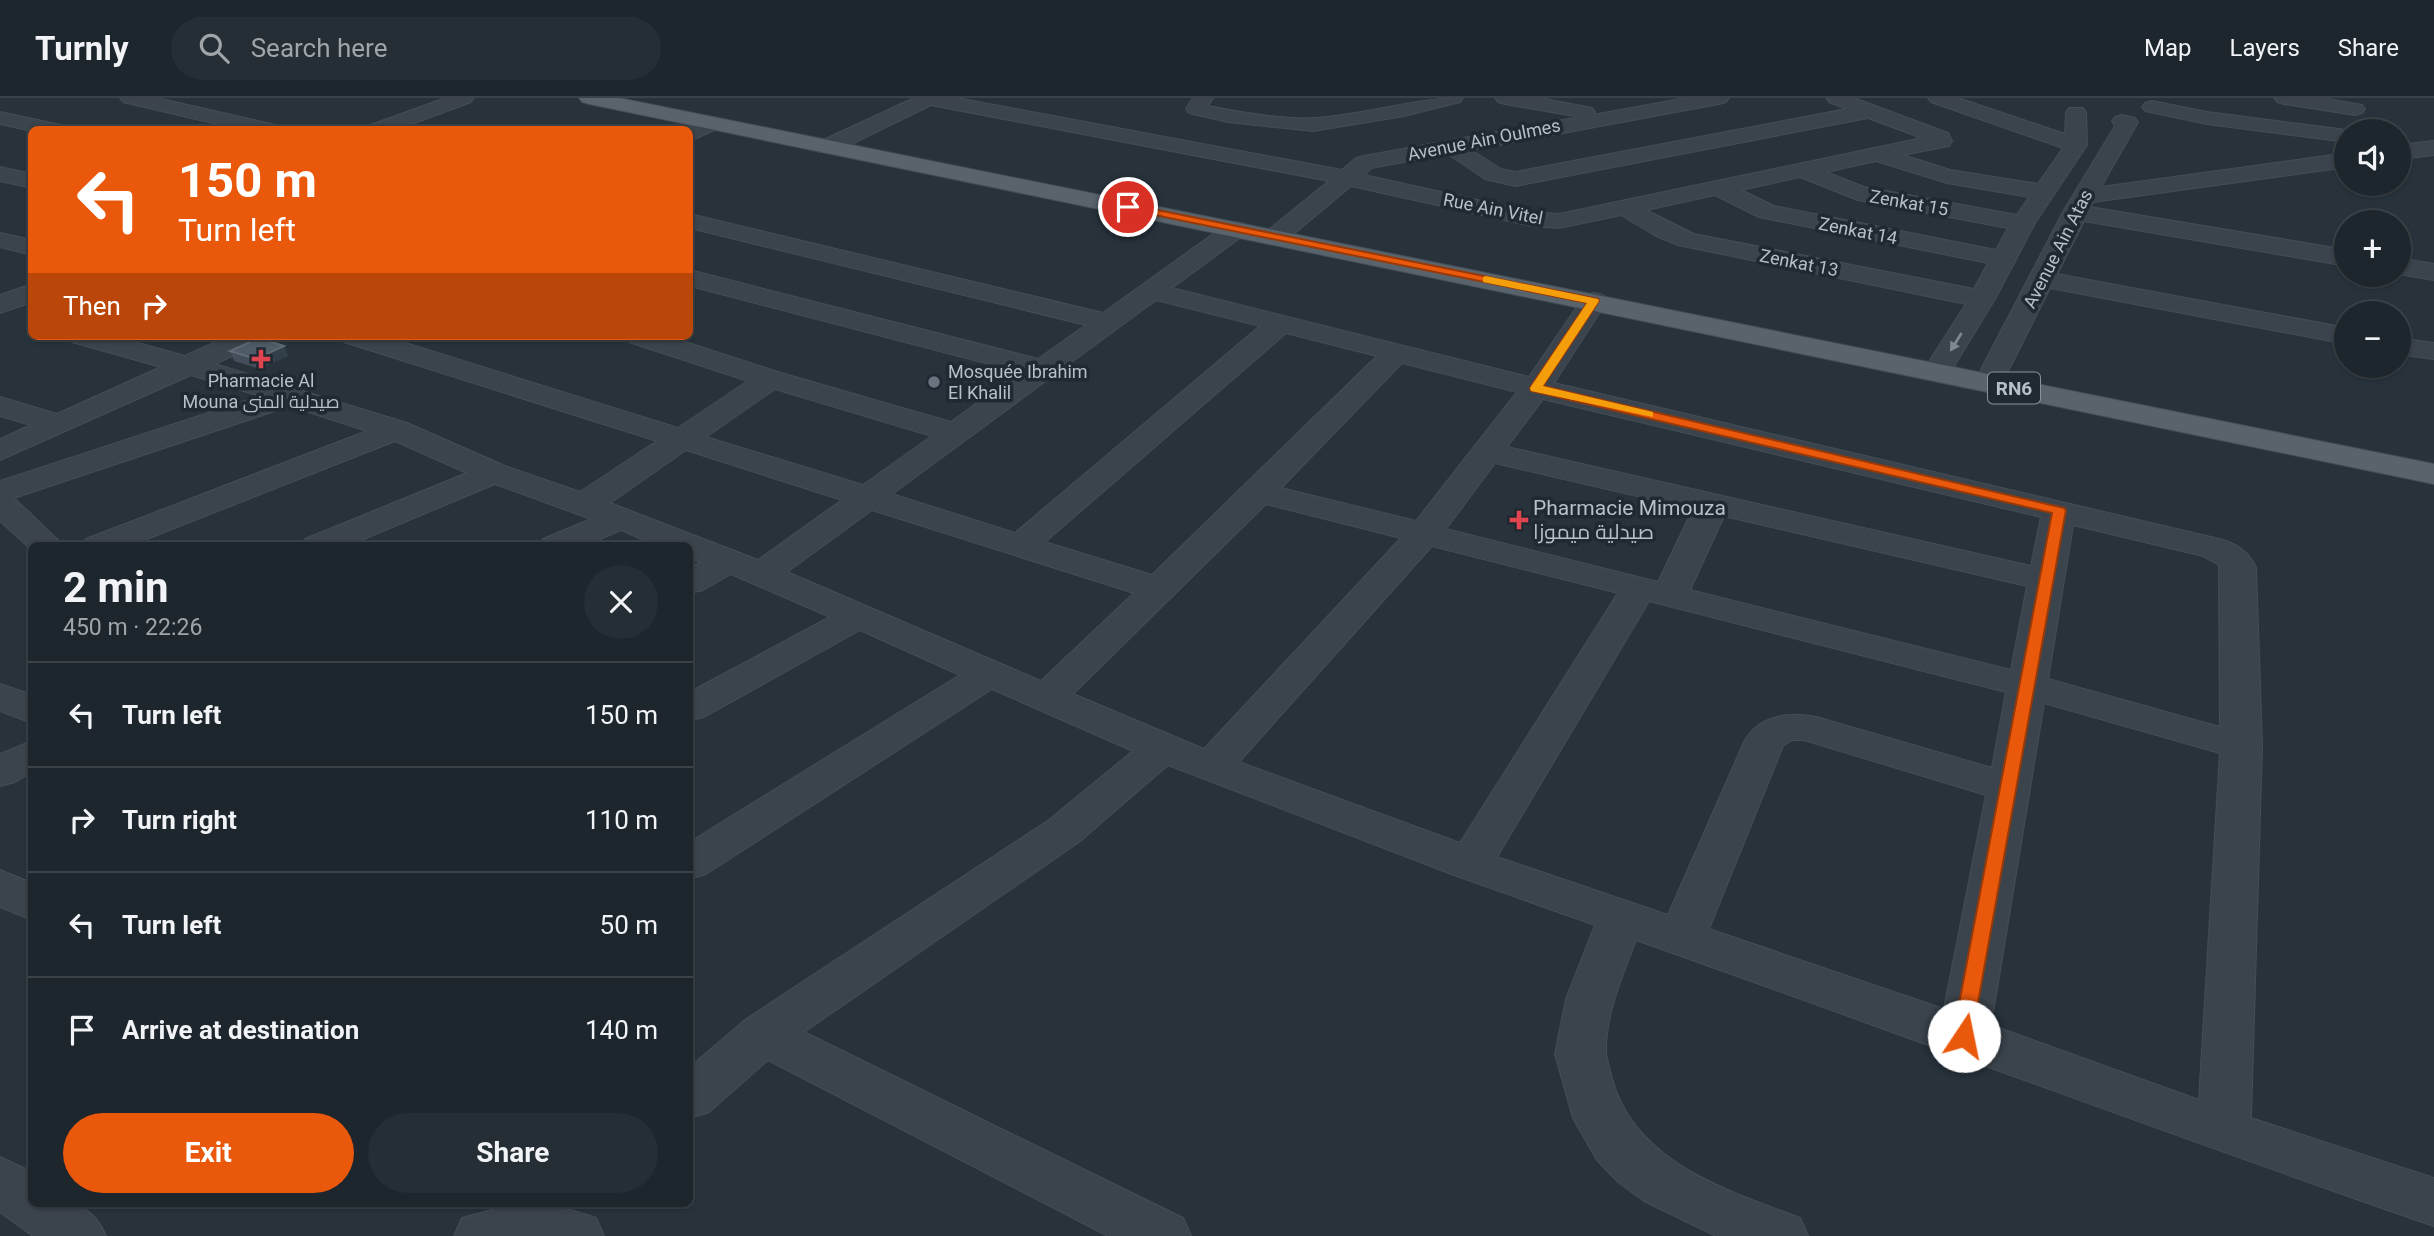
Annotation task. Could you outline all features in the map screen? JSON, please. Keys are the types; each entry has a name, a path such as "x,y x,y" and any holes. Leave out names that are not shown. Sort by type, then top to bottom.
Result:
{"main road":[{"name":"RN6","path":"589,98 2434,474"}],"street":[{"path":"130,98 256,126"},
{"path":"386,126 464,98"},
{"path":"827,147 927,98 1042,120 1073,104"},
{"path":"1203,98 1196,109 1228,116 1313,125 1404,110 1454,98"},
{"path":"1291,98 1313,125 1364,163"},
{"path":"1505,98 1610,116"},
{"path":"1665,98 1691,103"},
{"name":"Avenue Ain Oulmes","path":"1275,237 1364,163 1446,136 1553,127 1719,98"},
{"path":"1836,98 1870,111"},
{"path":"1938,98 2076,145 2078,121 2067,105"},
{"path":"2284,98 2354,104"},
{"path":"2067,105 2139,108 2334,134"},
{"name":"Avenue Ain Atas","path":"1989,383 2044,279 2079,204 2139,108"},
{"path":"1404,110 1446,136 1493,174 1508,179 1627,159 1870,111"},
{"name":"Rue Ain Vitel","path":"1042,120 1548,220 1939,142 1940,138 1870,111"},
{"path":"0,118 40,126"},
{"path":"198,126 222,118"},
{"path":"693,134 714,123"},
{"path":"1553,127 1627,159"},
{"name":"Avenue Ain Atas","path":"1937,372 1982,299 2023,223 2076,145"},
{"path":"2411,151 2434,148"},
{"name":"Zenkat 15","path":"1874,153 1947,176 2044,192"},
{"path":"2106,157 2221,179"},
{"path":"2079,204 2334,162"},
{"name":"Zenkat 15","path":"1799,169 1858,193 2023,223"},
{"path":"0,174 28,180"},
{"name":"Zenkat 14","path":"1717,187 1767,212 2004,259"},
{"path":"2079,204 2334,255"},
{"name":"Zenkat 13","path":"1623,206 1665,231 1687,240 1982,299"},
{"path":"693,222 1108,322"},
{"path":"693,581 745,568 866,498 1236,229"},
{"path":"0,240 28,247"},
{"path":"2411,269 2434,272"},
{"path":"693,279 1042,369"},
{"path":"856,320 925,279"},
{"path":"2044,279 2334,334"},
{"path":"1150,290 1395,354 2216,548 2234,559 2238,567 2241,746 2224,1131"},
{"path":"0,304 28,294"},
{"path":"1211,767 1424,534 1536,388 1594,301"},
{"path":"0,314 28,321"},
{"path":"1020,546 1278,325"},
{"path":"97,340 190,365 396,429 494,473 621,518 679,542"},
{"path":"0,451 244,340"},
{"path":"367,340 1159,589"},
{"path":"651,340 771,379 956,433"},
{"path":"2411,348 2434,351"},
{"path":"1047,697 1259,492 1395,354"},
{"path":"584,505 771,379"},
{"path":"0,492 290,396"},
{"path":"0,406 59,424"},
{"path":"108,542 396,429"},
{"path":"1486,452 2047,580"},
{"path":"327,542 494,473"},
{"path":"1259,492 2028,686 2241,746"},
{"path":"0,503 43,542"},
{"path":"1470,864 1712,505"},
{"path":"1964,1036 2059,510"},
{"path":"564,542 621,518"},
{"path":"693,548 859,616 987,675 1047,697 1161,748 1211,767 1470,864 1964,1036 2224,1131 2434,1202"},
{"path":"693,706 859,616"},
{"path":"693,861 987,675"},
{"path":"0,696 28,709"},
{"path":"1682,937 1765,740 1774,731 1787,726 1806,727 2010,788"},
{"path":"693,1094 763,1034 1064,831 1161,748"},
{"path":"0,772 28,756"},
{"path":"0,886 28,902"},
{"path":"1621,917 1590,1003 1581,1051 1594,1110 1615,1143 1649,1177 1697,1203 1780,1236"},
{"path":"763,1034 1163,1236"},
{"path":"0,1181 28,1200"},
{"path":"38,1207 78,1236"},
{"path":"482,1236 521,1227 569,1223"}],"building":[{"path":"255,340 265,340 284,346 256,359 230,351"}],"slow traffic":[{"path":"1486,279 1594,301 1536,388 1649,415"}],"place":[{"name":"Pharmacie Al Mouna صيدلية المنى","path":"261,359"},
{"name":"Mosquée Ibrahim El Khalil","path":"934,382"},
{"name":"Pharmacie Mimouza صيدلية ميموزا","path":"1519,520"}],"route":[{"path":"1128,207 1594,301 1536,388 2059,510 1964,1036"}]}
